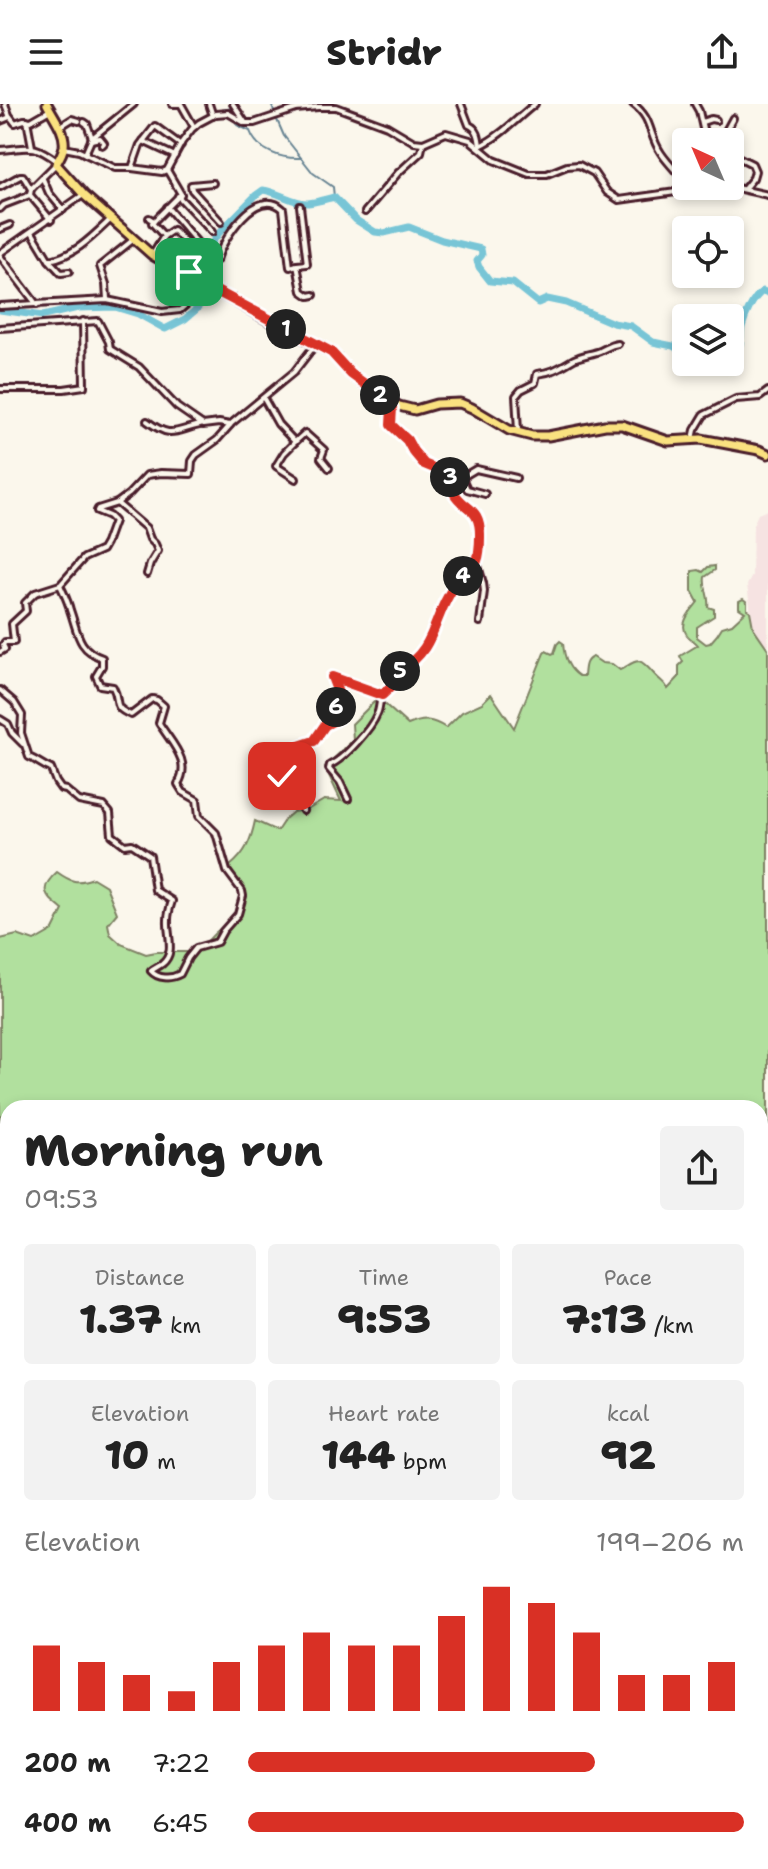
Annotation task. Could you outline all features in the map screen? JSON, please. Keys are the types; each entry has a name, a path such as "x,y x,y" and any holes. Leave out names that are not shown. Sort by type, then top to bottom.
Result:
{"main road":[{"path":"50,107 64,140 57,163 84,195 152,255 331,352 351,374 387,400 410,410 460,403 509,430 532,436 622,425 668,441 701,439 768,454"}],"street":[{"path":"3,104 15,123 31,121 50,107"},
{"path":"85,154 92,139 134,104"},
{"path":"172,104 181,104 194,127"},
{"path":"209,104 213,116"},
{"path":"233,104 245,123"},
{"path":"461,104 469,125 479,135 480,146"},
{"path":"480,146 535,104"},
{"path":"633,104 646,115 660,153 672,167"},
{"path":"695,104 703,128"},
{"path":"64,148 115,168 159,172 167,170 194,127 213,116 228,113 245,123 254,123 310,105 344,109 387,126 414,142 423,143 446,133 470,140 494,160 529,174 547,174 579,165 594,173 607,192 619,200 672,193"},
{"path":"0,121 10,117"},
{"path":"702,122 713,118 716,120"},
{"path":"728,128 733,118"},
{"path":"60,128 72,119 82,121 87,124 92,139"},
{"path":"27,120 32,147"},
{"path":"132,168 138,150 155,126 181,145"},
{"path":"92,139 100,138 104,143 102,145"},
{"path":"143,141 175,156"},
{"path":"365,212 398,173 421,152 423,143"},
{"path":"0,150 32,147 57,163 30,192 0,209"},
{"path":"744,160 752,164 755,171 744,189 768,195"},
{"path":"167,170 179,195 212,232"},
{"path":"0,187 23,176 30,192 51,220"},
{"path":"42,179 63,210"},
{"path":"164,236 151,220 191,185 213,183"},
{"path":"191,187 221,222"},
{"path":"37,305 0,255 84,195"},
{"path":"217,260 234,228 253,207 269,202 283,209 290,267 307,264 300,206"},
{"path":"167,207 201,247"},
{"path":"49,260 60,258 83,245 111,219"},
{"path":"0,229 10,225"},
{"path":"152,255 164,236 173,230 199,256"},
{"path":"32,232 61,273 69,272"},
{"path":"107,300 100,266 134,239"},
{"path":"297,265 302,291 309,296 314,295"},
{"path":"0,306 107,300 162,312 180,310 190,296 190,275"},
{"path":"0,389 84,386 83,321"},
{"path":"0,328 98,321 110,349 139,367 177,407 203,425"},
{"path":"518,431 516,396 535,383 537,374 552,372 591,352 618,344"},
{"path":"0,652 5,649 5,642 14,642 12,624 26,611 25,603 35,593 60,585 84,558 102,550 114,521 98,509 117,503 147,475 191,474 196,455 294,372 315,345"},
{"path":"693,439 704,415 737,399 760,397 768,391"},
{"path":"264,399 281,427 295,442"},
{"path":"387,400 392,408 391,425 407,440 420,461 448,474 454,492 477,516 481,536 477,562 484,591 480,622"},
{"path":"147,421 158,430 171,433 203,425 230,425"},
{"path":"296,479 276,466 284,453 305,433 324,450 321,458 329,468"},
{"path":"451,481 476,469 516,478"},
{"path":"461,478 467,489 485,494"},
{"path":"117,503 142,523 158,551 147,574"},
{"path":"348,799 329,767 338,762 370,725 377,715 382,695 399,679 400,670 426,648 456,582 477,562"},
{"path":"0,690 14,702 22,715 21,733 29,757 51,769 61,789 79,801 104,806 110,813 112,835 125,845 132,844 150,856 155,890 172,901 167,920 169,952 163,964 151,971 158,976 180,974 192,952 199,946 217,942 238,914 242,891 227,871 216,833 199,816 197,800 183,792 178,784 183,777 183,761 159,723 164,706 152,699 131,715 120,711 113,687 100,685 96,676 102,666 102,658 86,649 78,638 60,585"},
{"path":"303,811 284,786 284,763 291,751 314,741 325,725 337,719 335,705 338,693 332,677 382,695"},
{"path":"0,719 8,724 25,746"}],"shaded area":[{"path":"768,510 768,649 753,627 747,585 752,576 753,525 758,514"}],"green space":[{"path":"715,566 715,570 705,577 708,607 714,609 714,616 697,627 697,637 706,644 710,643 722,627 732,624 745,612 739,608 739,601 743,599 747,602 753,627 768,649 768,1100 0,1100 0,939 17,935 34,941 53,930 63,910 48,897 46,888 57,872 74,881 93,878 106,886 117,913 108,924 110,934 121,944 146,954 198,952 243,906 245,889 230,866 247,846 255,821 277,831 293,812 307,810 324,800 341,801 325,767 353,740 352,724 378,698 408,725 428,720 446,728 462,712 482,703 491,694 514,728 544,653 554,653 560,641 569,666 579,676 584,676 586,662 593,657 620,670 638,661 645,664 668,689 679,677 679,666 683,662 680,656 698,645 687,635 684,626 698,602 692,591 692,571 703,572"}],"waterway":[{"path":"212,104 215,111 233,108 236,116"},
{"path":"271,104 275,114"},
{"path":"235,120 237,125 250,131 264,149 286,157 301,158"},
{"path":"277,120 284,136 313,173 333,187 334,197"},
{"path":"0,310 43,316 78,308 115,307 138,314 165,329 198,308 211,244 263,190 302,203 334,197 356,220 375,232 409,227 442,240 481,249 482,255 477,261 490,281 513,283 538,303 547,299 566,303 613,323 631,326 653,342 672,346"},
{"path":"744,321 759,294 763,291 768,293"}],"route":[{"path":"189,272 188,276 331,352 351,374 387,400 392,408 391,425 407,440 424,464 450,476 454,492 475,512 479,522 481,536 477,562 456,582 426,648 400,670 399,679 384,695 332,677 338,693 336,721 327,723 317,739 291,751 284,763 282,776"}]}
